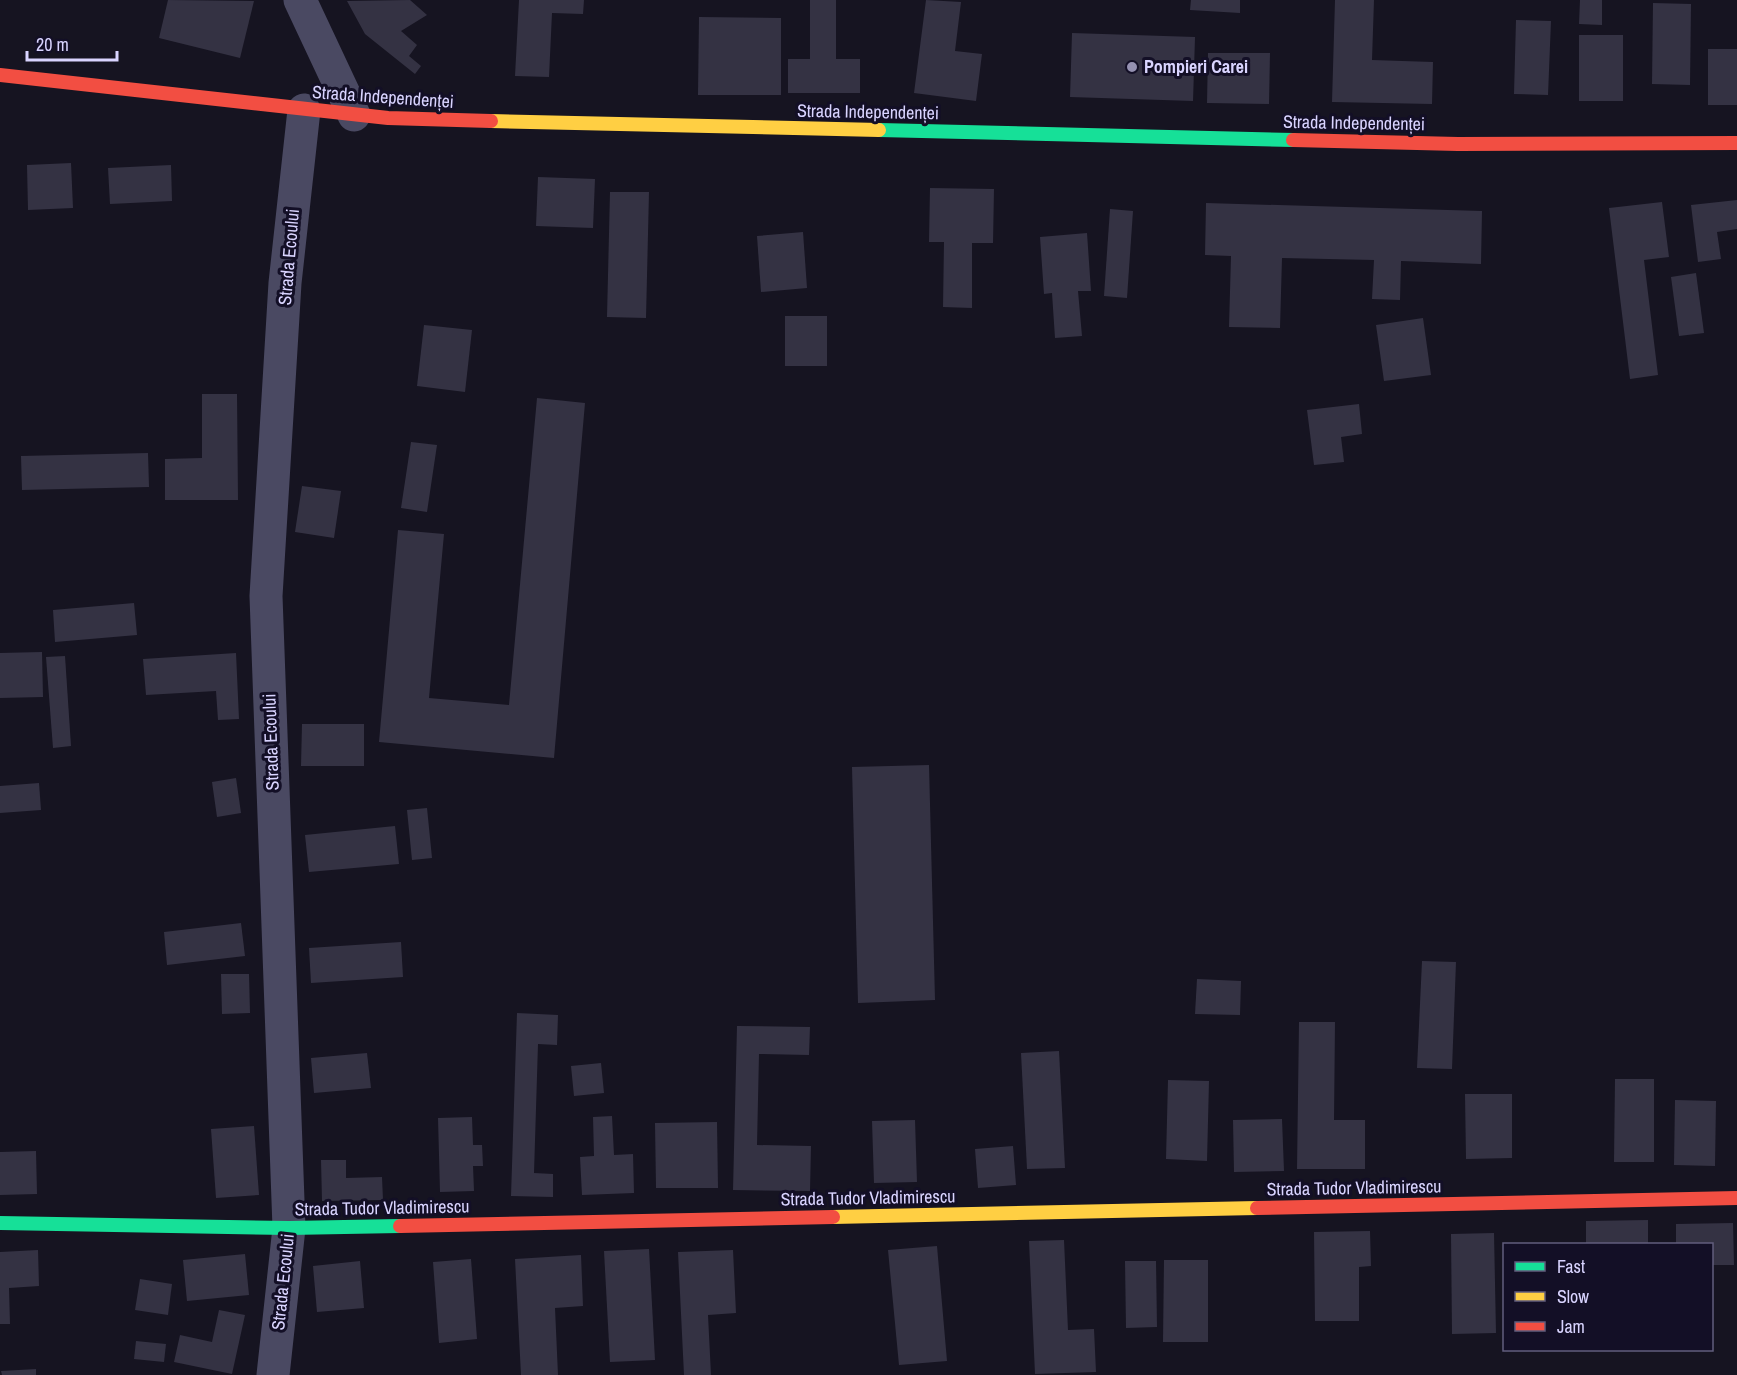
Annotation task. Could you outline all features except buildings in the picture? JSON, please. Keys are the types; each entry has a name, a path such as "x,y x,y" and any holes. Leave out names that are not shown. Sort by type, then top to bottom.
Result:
{"street":[{"path":"300,0 354,115"},
{"name":"Strada Independenței","path":"0,75 388,118 1458,144 1737,143"},
{"name":"Strada Ecoului","path":"273,1375 289,1228 266,596 285,283 304,110"},
{"name":"Strada Tudor Vladimirescu","path":"0,1223 289,1228 1737,1198"}],"traffic: fast":[{"path":"879,130 1293,140"},
{"path":"0,1223 289,1228 400,1226"}],"traffic: slow":[{"path":"491,121 879,130"},
{"path":"833,1217 1257,1208"}],"traffic: jam":[{"path":"0,75 388,118 491,121"},
{"path":"1293,140 1458,144 1737,143"},
{"path":"1257,1208 1737,1198"},
{"path":"400,1226 833,1217"}],"place":[{"name":"Pompieri Carei","path":"1132,67"}]}
